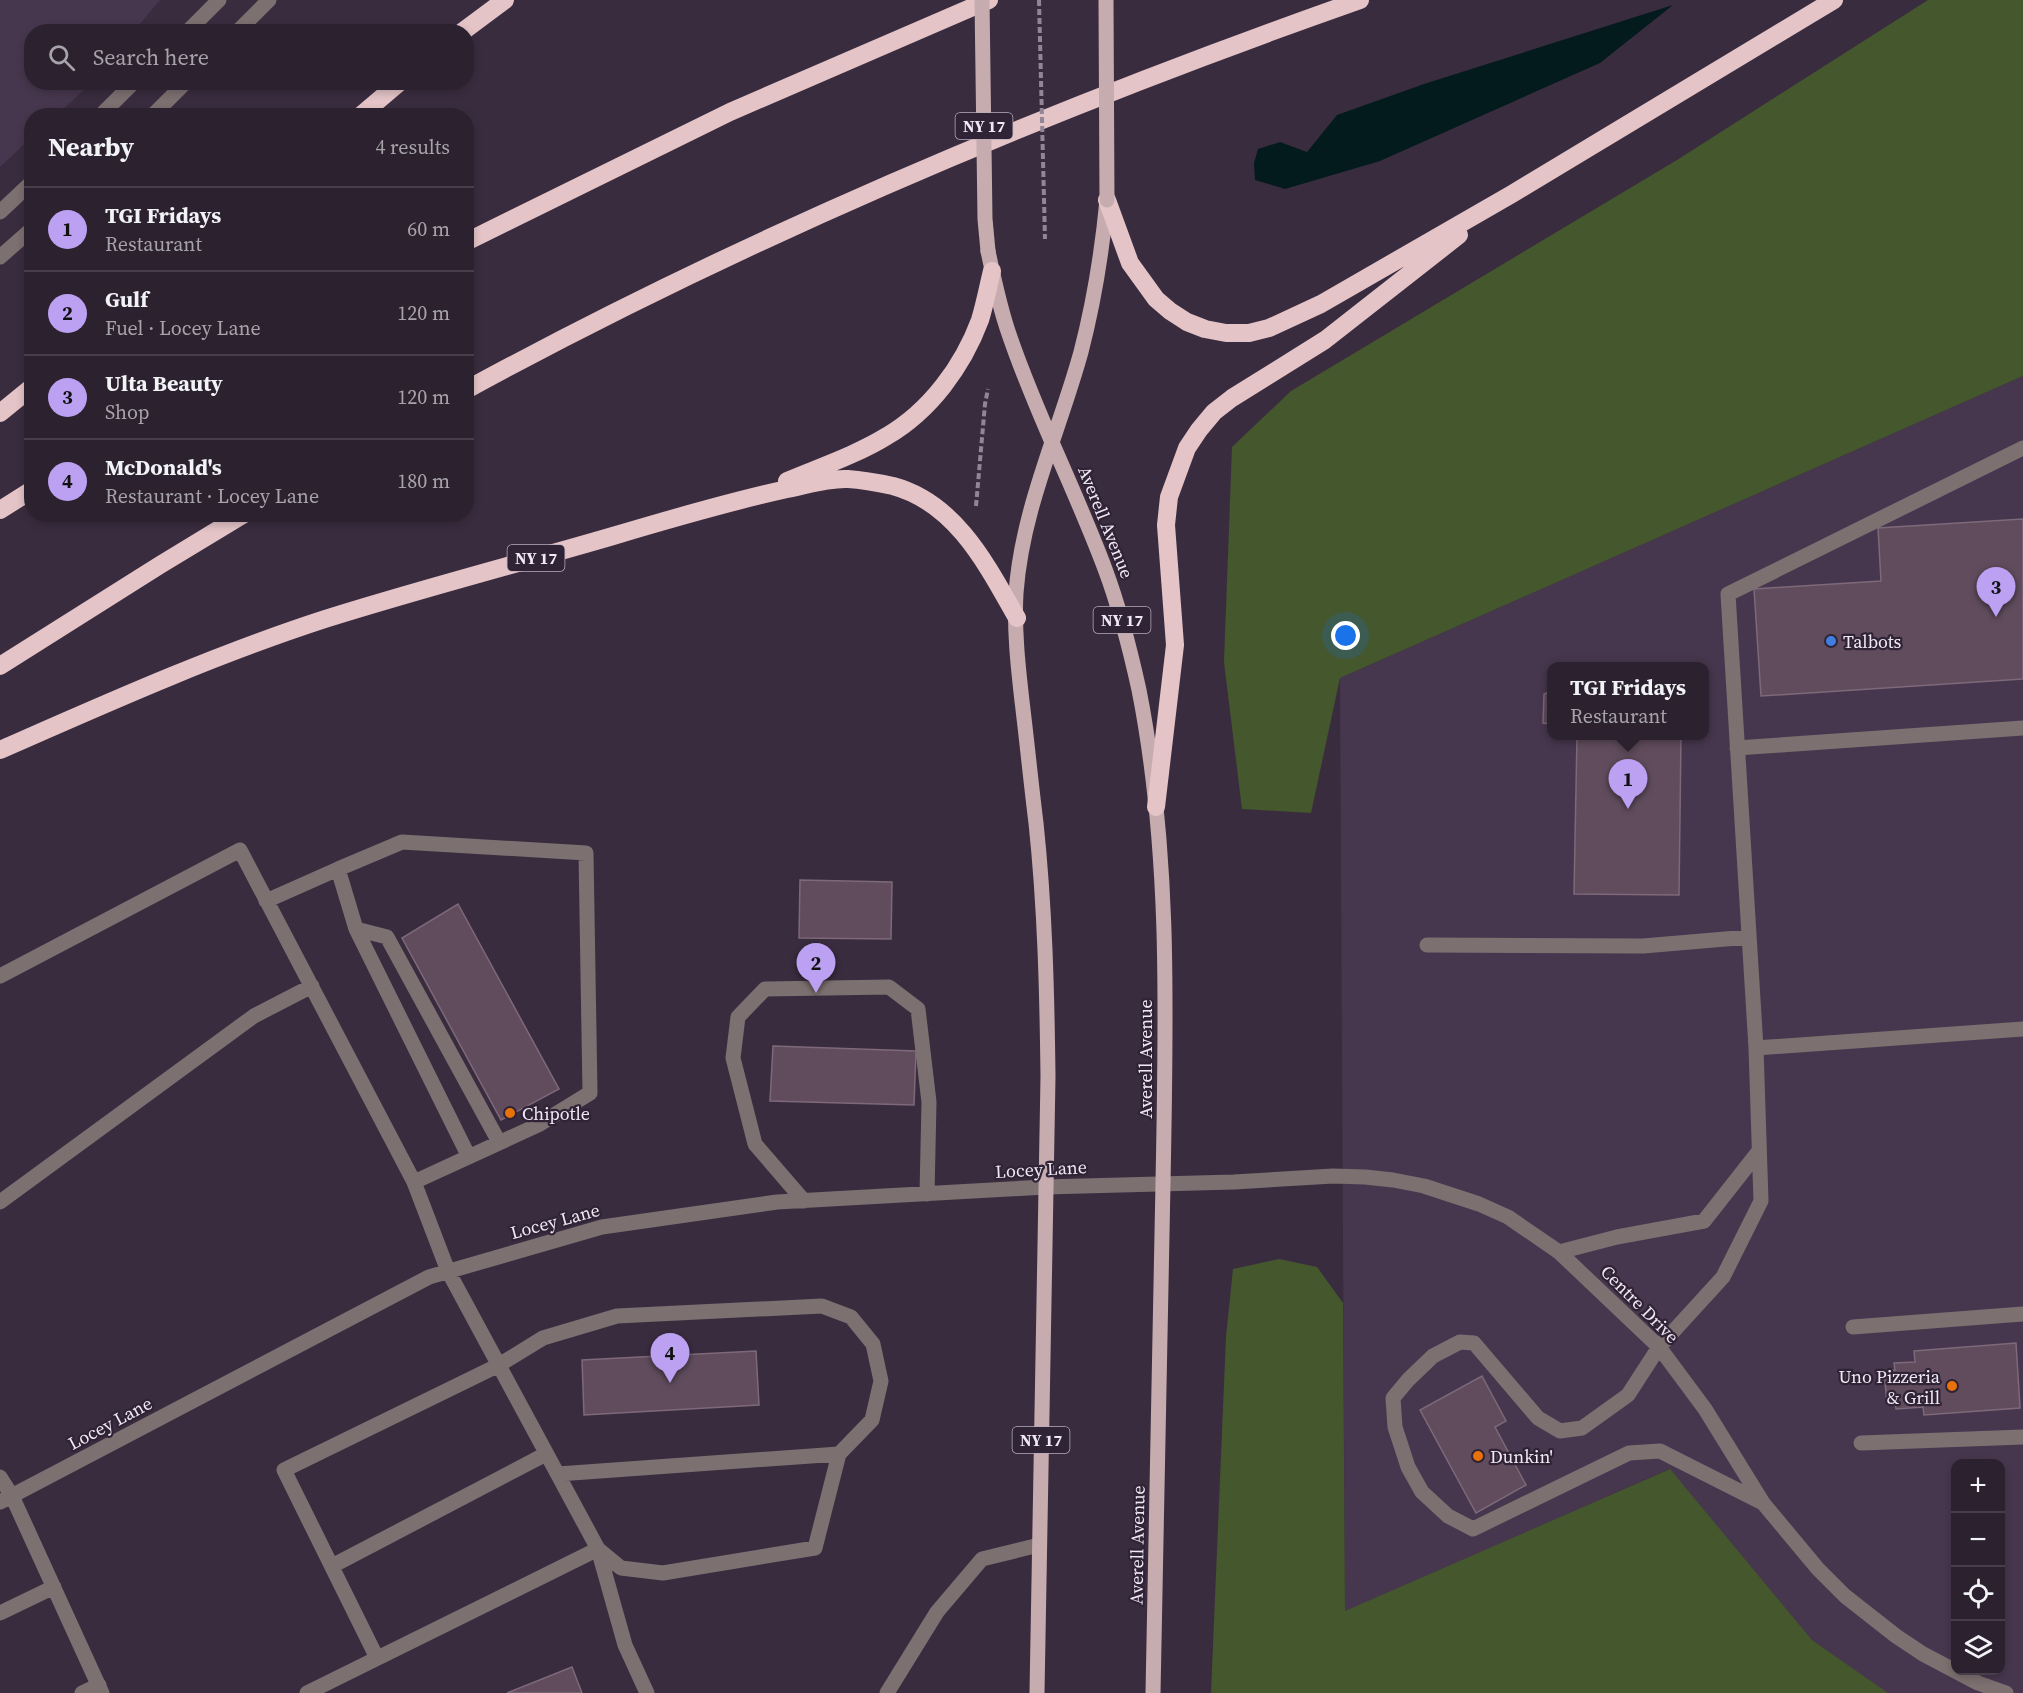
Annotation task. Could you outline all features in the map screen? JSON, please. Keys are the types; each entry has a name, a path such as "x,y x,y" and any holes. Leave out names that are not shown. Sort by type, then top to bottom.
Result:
{"highway":[{"path":"473,24 505,0"},
{"path":"474,238 730,112 990,0"},
{"path":"474,386 763,241 880,188 1131,84 1360,0"},
{"path":"1107,200 1130,263 1156,299 1187,322 1205,329 1226,333 1249,333 1269,328 1321,304 1512,194 1834,0"},
{"path":"369,108 390,90"},
{"path":"1156,807 1175,645 1166,525 1169,497 1187,448 1214,412 1232,398 1325,340 1512,194"},
{"path":"746,498 888,436 923,408 951,375 971,341 980,320 992,271"},
{"path":"0,413 24,394"},
{"name":"NY 17","path":"0,750 159,682 326,619 746,498 825,481 848,479 894,487 929,502 963,533 987,566 1017,618"},
{"path":"0,510 24,495"},
{"path":"0,666 231,522"}],"main road":[{"name":"Averell Avenue","path":"982,0 985,219 992,271 1009,334 1052,443 1091,532 1119,611 1140,695 1156,807 1165,939 1165,1103 1153,1693"},
{"name":"NY 17","path":"1036,1693 1048,1077 1045,939 1039,852 1018,667 1016,595 1026,529 1081,353 1101,262 1107,200 1106,0"}],"street":[{"path":"195,24 219,0"},
{"path":"245,24 269,0"},
{"path":"108,108 126,90"},
{"path":"160,108 178,90"},
{"path":"0,212 24,190"},
{"path":"0,257 24,237"},
{"path":"1763,1503 1660,1451 1629,1453 1473,1529 1448,1516 1422,1492 1408,1467 1395,1427 1393,1398 1433,1356 1460,1342 1474,1342 1538,1418 1560,1431 1582,1428 1628,1395 1659,1347 1723,1277 1761,1201 1756,1048 1728,594 2023,448"},
{"path":"1737,748 2023,728"},
{"path":"266,901 402,842 586,853 590,1093 538,1125 414,1182"},
{"path":"0,976 240,850 414,1182 448,1271 598,1549 625,1645 646,1693"},
{"path":"338,869 356,929 469,1157"},
{"path":"356,929 387,937 499,1143"},
{"path":"1427,945 1643,946 1749,937"},
{"path":"0,1202 254,1017 312,986"},
{"path":"804,1201 755,1144 734,1058 738,1017 765,989 889,987 918,1009 929,1102 927,1194"},
{"path":"1756,1048 2023,1029"},
{"path":"1559,1252 1617,1237 1704,1221 1760,1151"},
{"name":"Centre Drive","path":"1163,1183 1234,1182 1334,1176 1393,1180 1424,1186 1479,1204 1508,1217 1559,1252 1659,1347 1705,1409 1763,1503 1818,1569 1845,1596 1896,1636 1950,1669 2006,1693"},
{"name":"Locey Lane","path":"6,1499 429,1277 602,1227 777,1202 1045,1187 1163,1183"},
{"path":"377,1658 284,1470 499,1365 543,1338 617,1316 822,1306 851,1317 873,1344 881,1381 872,1420 839,1454 815,1548 663,1573 621,1568 598,1549"},
{"path":"1853,1327 2023,1314"},
{"path":"1861,1443 2023,1437"},
{"path":"332,1566 546,1454"},
{"path":"558,1474 839,1454"},
{"path":"0,1477 6,1499 54,1587 101,1689 82,1693"},
{"path":"887,1693 937,1612 982,1559 1039,1545"},
{"path":"307,1693 598,1549"},
{"path":"0,1613 54,1587"}],"path":[{"path":"1039,0 1045,239"},
{"path":"973,513 978,504 988,389"}],"shaded area":[{"path":"0,0 160,0 140,24 24,24 24,90 84,90 64,108 24,108 24,145 0,167"},
{"path":"1673,5 1600,63 1380,161 1285,189 1255,180 1254,163 1258,149 1280,142 1307,152 1337,115 1424,84"},
{"path":"2023,376 2023,1693 1887,1693 1812,1640 1669,1469 1345,1612 1340,678"}],"green space":[{"path":"1928,0 2023,0 2023,376 1340,678 1311,813 1242,809 1224,662 1232,447 1291,391 1677,160"},
{"path":"1279,1259 1317,1267 1343,1303 1345,1611 1670,1469 1812,1640 1888,1693 1211,1693 1226,1337 1233,1269"}],"building":[{"path":"2023,519 2023,679 1761,696 1754,589 1881,581 1878,528"},
{"path":"1547,693 1547,723 1543,723 1544,694"},
{"path":"1577,740 1681,740 1679,895 1574,894"},
{"path":"800,880 892,882 891,939 799,938"},
{"path":"458,904 559,1089 501,1120 402,938"},
{"path":"773,1046 916,1051 914,1105 770,1101"},
{"name":"Uno Pizzeria & Grill","path":"2016,1343 2020,1408 1924,1415 1923,1407 1896,1409 1895,1402 1887,1403 1884,1371 1895,1370 1894,1363 1915,1362 1914,1351"},
{"path":"756,1351 759,1405 584,1415 582,1360"},
{"name":"Dunkin'","path":"1482,1376 1506,1421 1495,1427 1526,1485 1476,1513 1420,1410"},
{"path":"572,1667 582,1693 507,1693"}],"place":[{"name":"Ulta Beauty","path":"1996,617"},
{"name":"Talbots","path":"1831,641"},
{"name":"TGI Fridays","path":"1628,809"},
{"name":"Gulf","path":"816,993"},
{"name":"Chipotle","path":"510,1113"},
{"name":"McDonald's","path":"670,1383"},
{"name":"Uno Pizzeria & Grill","path":"1952,1386"},
{"name":"Dunkin'","path":"1478,1456"}]}
